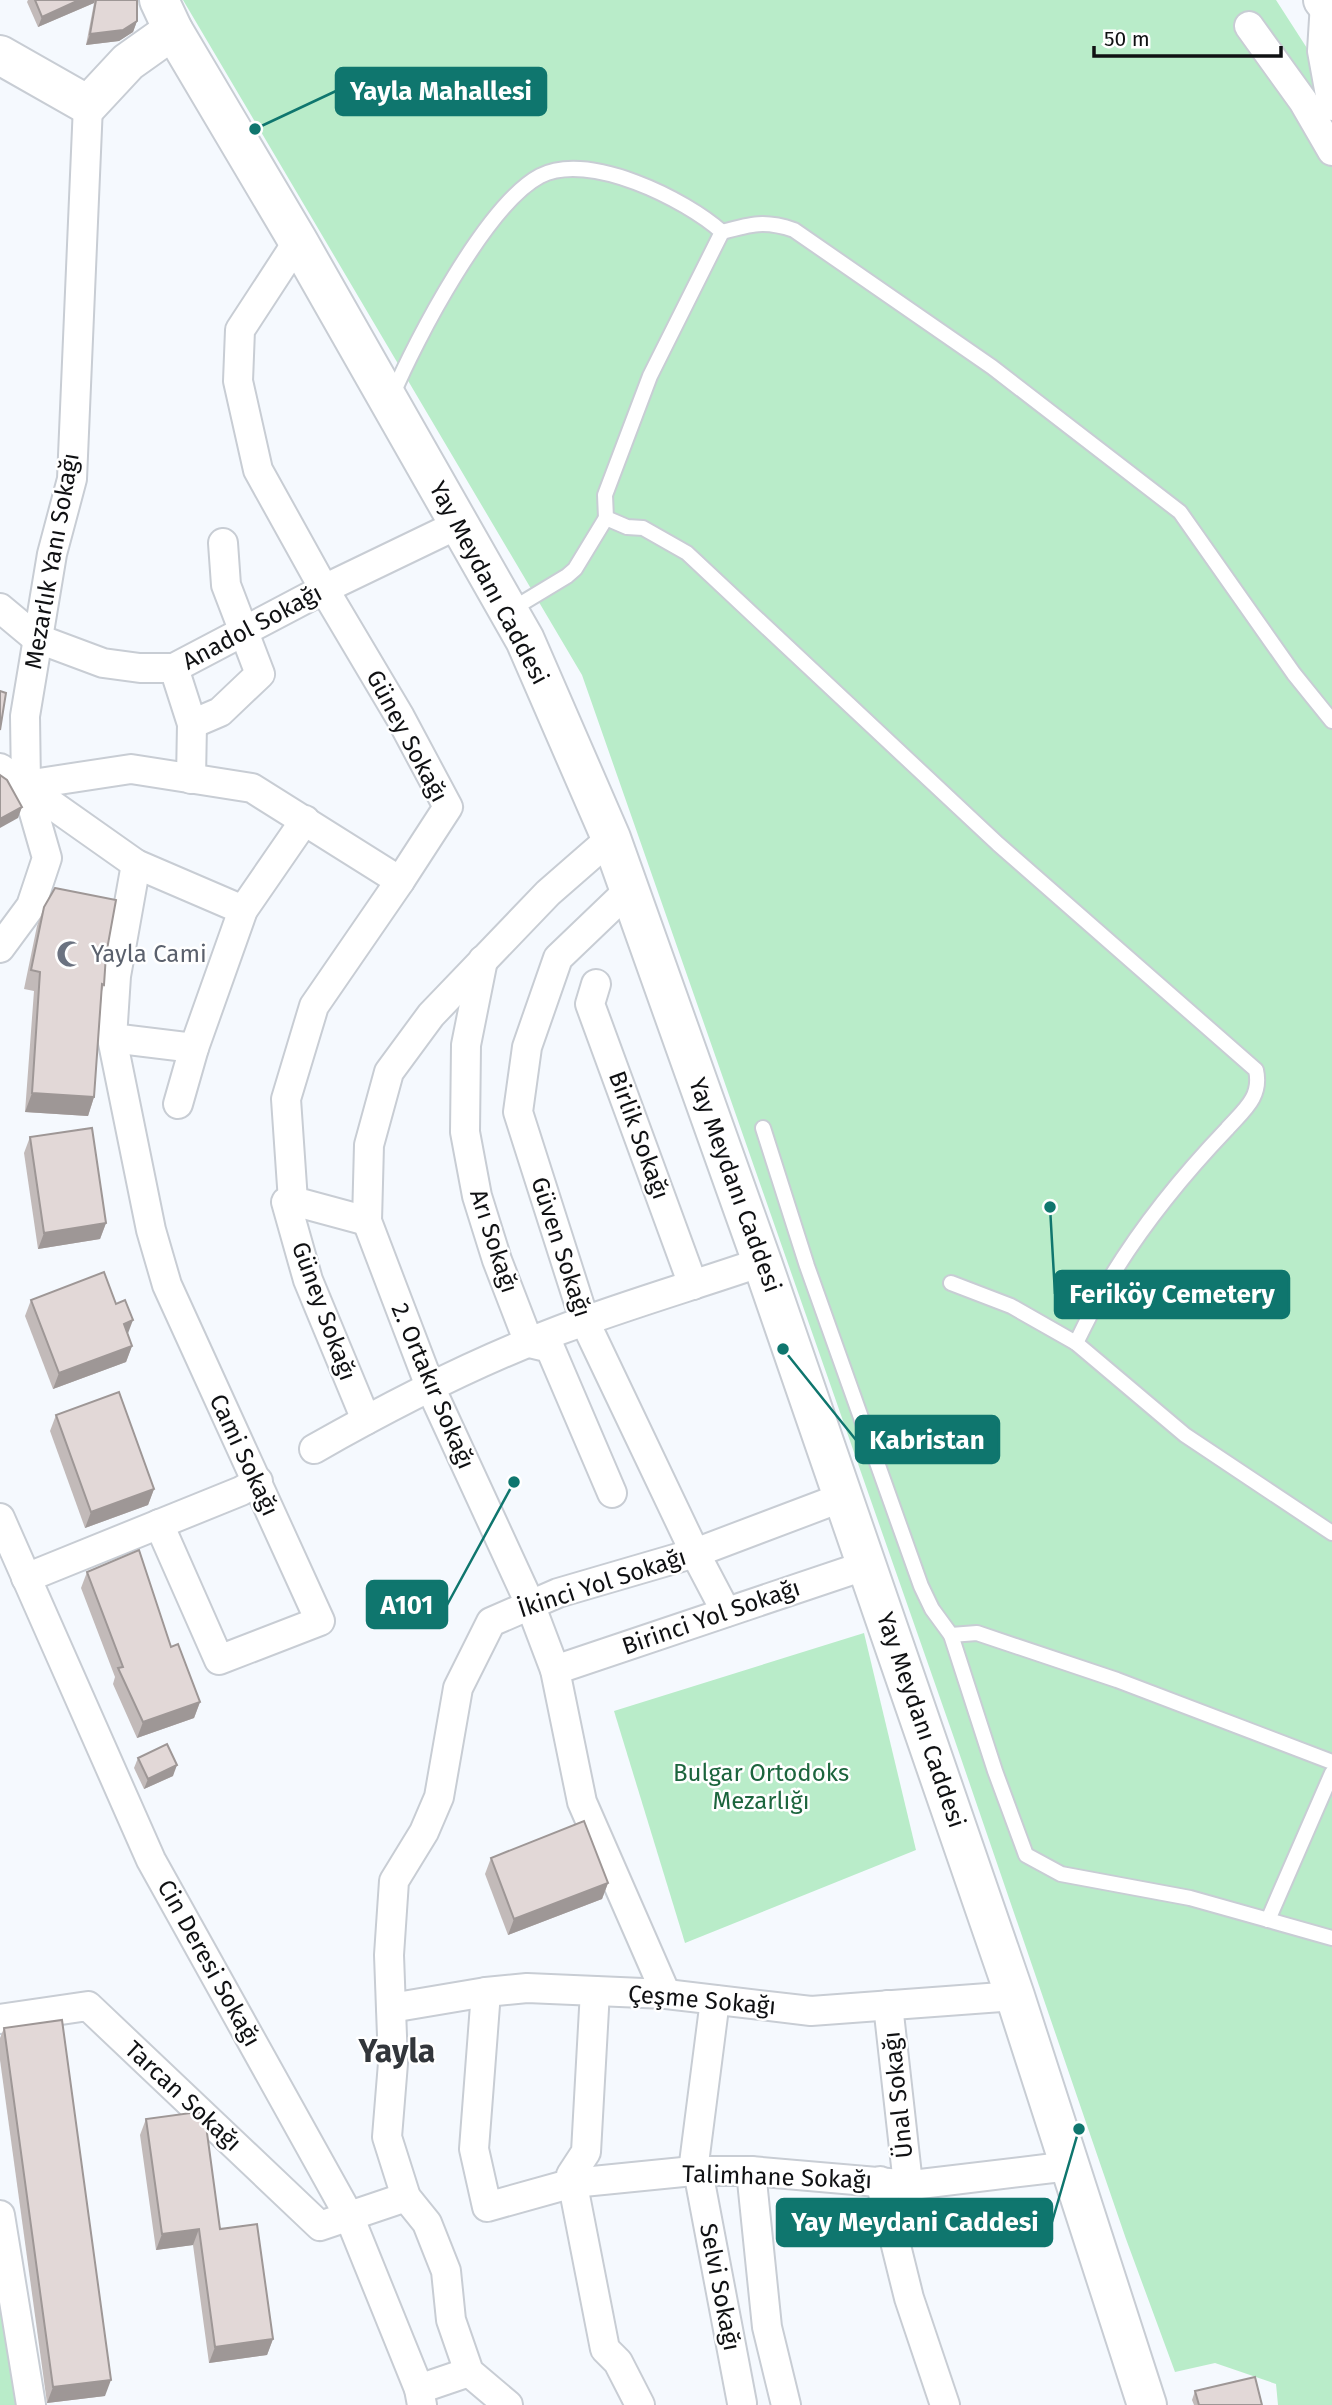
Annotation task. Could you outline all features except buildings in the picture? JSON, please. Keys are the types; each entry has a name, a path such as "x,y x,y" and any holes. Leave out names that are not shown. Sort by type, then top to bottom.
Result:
{"street":[{"path":"1327,5 1322,51 1332,106"},
{"path":"0,55 88,105 166,15"},
{"name":"Yay Meydanı Caddesi","path":"166,15 298,241 524,640 611,838 844,1497 1015,1996 1147,2405"},
{"path":"1249,26 1303,102 1332,150"},
{"name":"Mezarlık Yanı Sokağı","path":"0,948 31,906 47,858 26,785 25,716 52,554 72,479 88,105"},
{"name":"Güney Sokağı","path":"298,241 240,330 238,381 258,470 400,717 448,807 401,881 314,1006 286,1099 293,1201 367,1221"},
{"name":"Anadol Sokağı","path":"0,608 36,638 103,663 140,668 174,668 324,589 459,524"},
{"path":"192,724 220,712 260,674 242,633 226,585 223,543"},
{"path":"174,668 192,724 191,779"},
{"path":"0,768 136,864 243,911"},
{"path":"26,785 131,769 252,788 401,881"},
{"path":"178,1104 194,1048 243,911 304,820"},
{"name":"2. Ortakır Sokağı","path":"611,838 548,893 483,960 431,1015 389,1072 369,1145 367,1221 431,1389 530,1604 555,1670 582,1802 666,1994"},
{"name":"Cami Sokağı","path":"136,864 117,976 112,1038 151,1230 167,1285 320,1621 219,1660 159,1524"},
{"name":"Güven Sokağı","path":"630,890 558,958 527,1047 518,1112 585,1322 726,1612"},
{"name":"Arı Sokağı","path":"483,960 466,1045 465,1132 477,1196 497,1260 529,1343"},
{"name":"Birlik Sokağı","path":"596,984 590,1004 694,1285"},
{"path":"112,1038 194,1048"},
{"name":"Güney Sokağı","path":"286,1202 308,1280 366,1420"},
{"path":"314,1449 456,1374 529,1343 762,1262"},
{"path":"529,1343 550,1348 612,1493"},
{"path":"26,1578 241,1491 258,1481"},
{"name":"İkinci Yol Sokağı","path":"468,2372 451,2320 446,2271 427,2223 406,2197 387,2137 393,2063 389,1955 394,1881 424,1832 439,1797 458,1688 491,1622 558,1592 695,1553 844,1497"},
{"name":"Cin Deresi Sokağı","path":"0,1518 151,1860 349,2216 421,2397"},
{"name":"Birinci Yol Sokağı","path":"555,1670 867,1565"},
{"name":"Çeşme Sokağı","path":"390,2008 527,1987 666,1994 811,2011 1015,1996"},
{"path":"595,1991 586,2152 571,2175 605,2349 618,2362 640,2405"},
{"name":"Talimhane Sokağı","path":"486,1992 474,2149 486,2207 573,2183 696,2171 751,2171 894,2183 1070,2166"},
{"name":"Selvi Sokağı","path":"715,2000 696,2171 742,2403"},
{"name":"Ünal Sokağı","path":"888,2005 894,2183 909,2298 945,2405"},
{"name":"Tarcan Sokağı","path":"0,2019 88,2006 320,2226 349,2216"},
{"path":"751,2171 767,2327 786,2405"},
{"path":"349,2216 406,2197"},
{"path":"0,2215 31,2405"},
{"path":"421,2397 468,2372 508,2405"}],"lane":[{"path":"390,402 457,270 505,206 526,185 543,174 579,168 636,181 703,215 722,232"},
{"path":"508,611 575,569 606,518 605,495 650,376 722,232 772,223 794,230 992,368 1180,512 1294,674 1332,721"},
{"path":"606,518 627,527 643,528 687,553 998,844 1256,1070 1257,1093 1244,1111 1190,1168 1145,1226 1110,1278 1076,1343"},
{"path":"763,1128 807,1266 921,1586 932,1609 951,1634 995,1771 1026,1855 1061,1874 1191,1898 1332,1938"},
{"path":"951,1283 1012,1306 1076,1343 1185,1435 1332,1533"},
{"path":"951,1634 977,1633 1117,1680 1332,1762"},
{"path":"1268,1920 1332,1773"}],"green space":[{"path":"183,0 1276,0 1332,87 1332,2405 1278,2405 1276,2384 1215,2363 1175,2372 1126,2239 954,1738 582,675"},
{"name":"Bulgar Ortodoks Mezarlığı","path":"864,1633 916,1850 685,1943 614,1711"},
{"path":"0,2304 16,2405 0,2405"}],"place":[{"name":"Yayla Mahallesi","path":"255,129"},
{"name":"Yayla Cami","path":"70,954"},
{"name":"Feriköy Cemetery","path":"1050,1207"},
{"name":"Kabristan","path":"783,1349"},
{"name":"A101","path":"514,1482"},
{"name":"Yay Meydani Caddesi","path":"1079,2129"}],"district":[{"name":"Yayla","path":"397,2051"}]}
